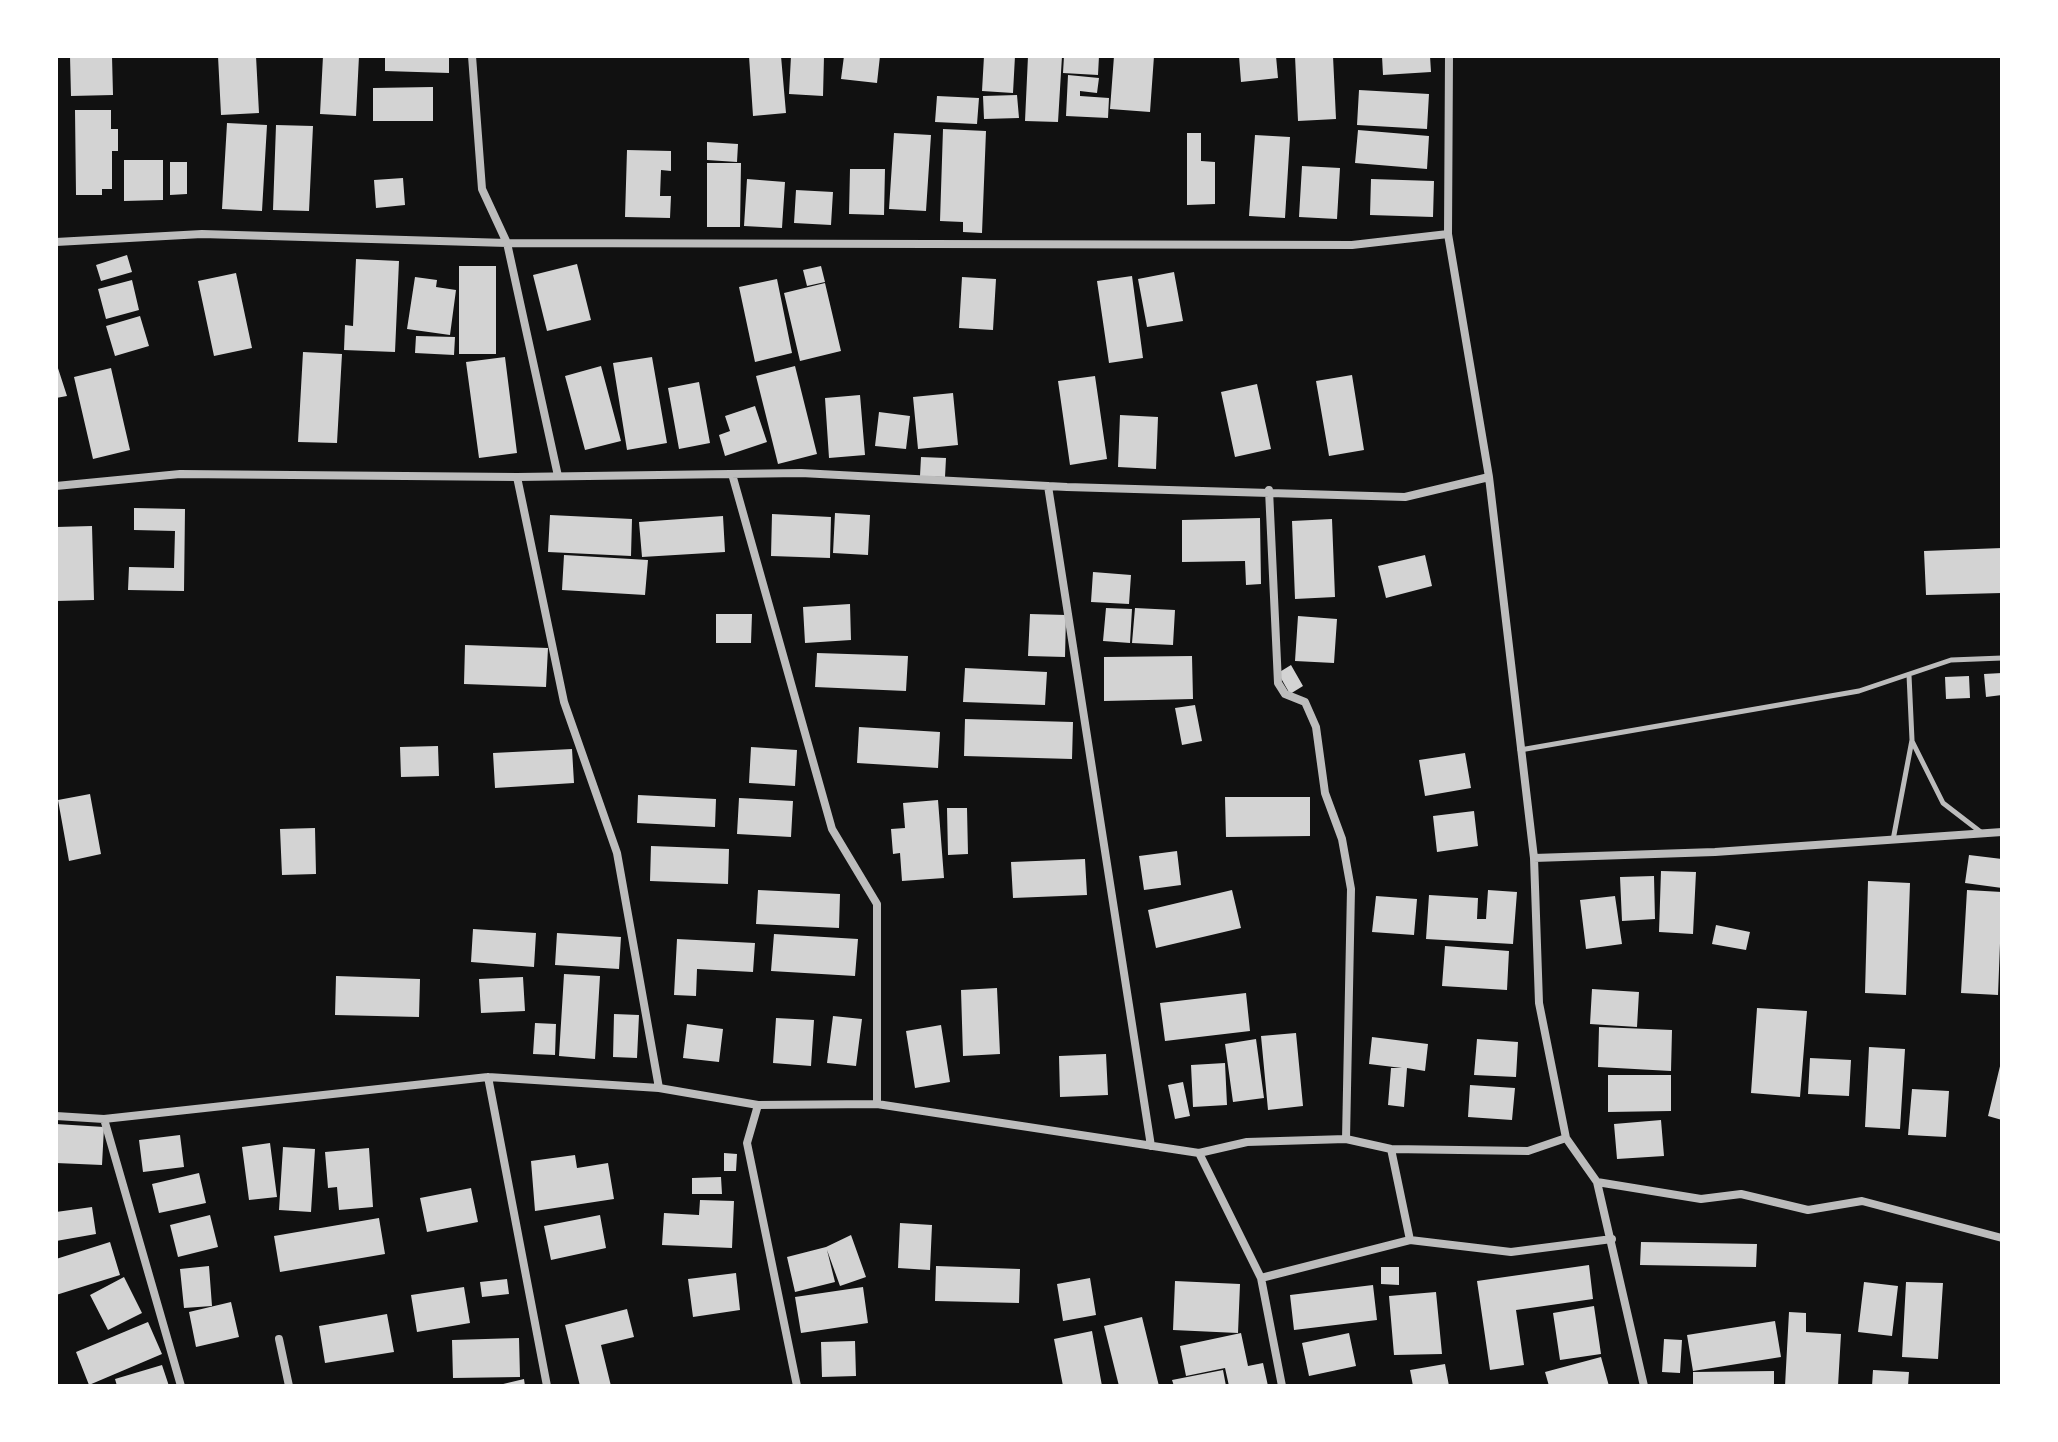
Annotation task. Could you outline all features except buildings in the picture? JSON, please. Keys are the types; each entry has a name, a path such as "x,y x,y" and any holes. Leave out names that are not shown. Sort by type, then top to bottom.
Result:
{"street":[{"path":"472,56 482,189 507,243 558,476"},
{"path":"1449,56 1448,234 1489,477 1534,858 1539,1003 1566,1138 1597,1182 1644,1386"},
{"path":"56,242 202,234 507,243 1352,245 1448,234"},
{"path":"56,486 180,474 517,477 801,473 1048,486 1269,490 1405,497 1489,477"},
{"path":"732,474 832,829 877,904 877,1104"},
{"path":"517,477 564,702 617,853 659,1088"},
{"path":"1048,486 1151,1146"},
{"path":"1269,490 1278,683 1285,694 1305,702 1316,727 1325,793 1342,839 1351,889 1346,1139"},
{"path":"1534,858 1715,852 2002,832"},
{"path":"488,1077 547,1386"},
{"path":"56,1116 104,1119 488,1077 659,1088 758,1105 877,1104 1199,1153 1247,1142 1346,1139 1391,1149 1528,1151 1566,1138"},
{"path":"758,1105 747,1143 797,1386"},
{"path":"104,1119 181,1386"},
{"path":"1391,1149 1410,1240"},
{"path":"1199,1153 1261,1278 1282,1386"},
{"path":"1597,1182 1701,1199 1741,1194 1808,1210 1862,1201 2002,1238"},
{"path":"1261,1278 1410,1240 1511,1252 1612,1239"},
{"path":"279,1339 289,1386"}],"lane":[{"path":"1519,750 1859,691 1951,660 2002,658"},
{"path":"1893,840 1912,740 1909,675"},
{"path":"1912,740 1943,803 1986,833"}]}
